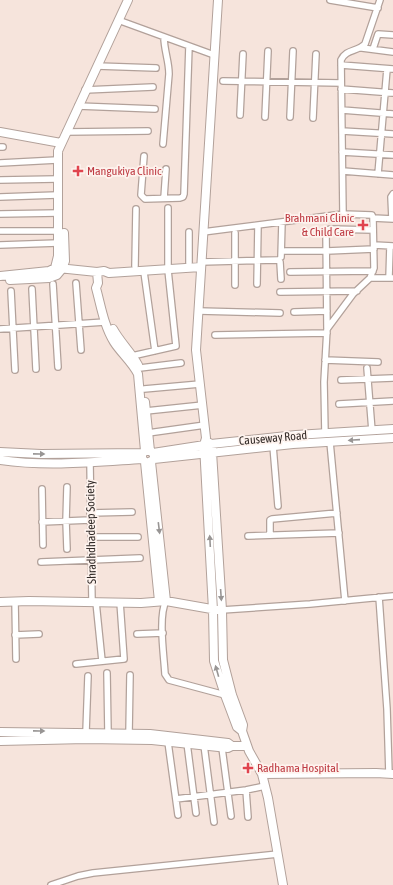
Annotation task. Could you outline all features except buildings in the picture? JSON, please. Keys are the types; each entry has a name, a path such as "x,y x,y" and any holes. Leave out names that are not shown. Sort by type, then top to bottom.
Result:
{"street":[{"path":"59,269 57,160 59,147 128,0"},
{"path":"218,0 196,350 208,447 217,610 222,660 243,726 242,732"},
{"path":"330,0 378,8"},
{"path":"362,48 368,41 380,0"},
{"path":"118,20 214,55"},
{"path":"373,49 376,35 393,35"},
{"path":"164,37 164,49 169,65 164,144"},
{"path":"144,156 141,195 145,199 183,197 189,46"},
{"path":"343,214 341,60 343,55 348,52 362,48 393,52"},
{"path":"265,117 268,51"},
{"path":"290,117 293,51"},
{"path":"240,115 243,54"},
{"path":"313,118 316,54"},
{"path":"341,65 390,69 385,92 378,174"},
{"path":"97,66 156,68"},
{"path":"223,81 314,82 393,93"},
{"path":"86,90 153,87"},
{"path":"78,106 155,109"},
{"path":"342,110 393,114"},
{"path":"342,130 393,134"},
{"path":"66,132 148,131"},
{"path":"0,132 59,147"},
{"path":"0,281 49,278 57,275 59,269 65,261 63,172 59,147"},
{"path":"342,152 393,155"},
{"path":"0,163 57,160"},
{"path":"164,198 166,169"},
{"path":"343,171 393,175"},
{"path":"0,180 57,179"},
{"path":"203,232 343,214 368,214 372,215 373,218 393,219 393,194"},
{"path":"0,197 58,195"},
{"path":"132,356 176,346 168,268 168,208"},
{"path":"136,209 136,266"},
{"path":"0,214 58,213"},
{"path":"327,331 339,312 370,278 373,271 373,218"},
{"path":"281,257 282,222"},
{"path":"258,225 258,284"},
{"path":"322,437 327,331 327,230 373,230"},
{"path":"0,232 58,231"},
{"path":"189,232 189,263"},
{"path":"234,233 235,285"},
{"path":"0,245 58,243"},
{"path":"285,251 327,251 391,246 391,278 370,278"},
{"path":"225,695 169,680 165,674 162,633 163,603 138,374 135,368 115,344 105,322 96,288 101,272 109,268 136,266 168,268 235,261 280,260 281,279"},
{"path":"0,276 49,272 59,269 109,273 144,272 189,263 201,265"},
{"path":"290,272 373,271"},
{"path":"144,272 155,351"},
{"path":"76,283 81,350"},
{"path":"98,283 101,288 112,327 117,337 140,368 144,389 148,433 148,456"},
{"path":"53,284 58,367"},
{"path":"32,289 36,369"},
{"path":"11,291 15,370"},
{"path":"280,292 357,291"},
{"path":"199,311 280,312"},
{"path":"294,312 327,311"},
{"path":"0,329 105,322"},
{"path":"215,334 327,331"},
{"path":"325,360 378,362"},
{"path":"140,368 181,363"},
{"path":"367,368 372,431"},
{"path":"342,380 393,378"},
{"path":"144,389 200,384"},
{"path":"339,404 393,401"},
{"path":"146,411 203,405"},
{"path":"148,433 205,425"},
{"name":"Causeway Road","path":"335,439 372,431 393,429"},
{"name":"Causeway Road","path":"208,447 272,446 322,437"},
{"name":"Causeway Road","path":"0,460 38,463 90,462 148,456 208,447 322,437 335,439 393,438"},
{"path":"335,439 337,513 345,601"},
{"path":"272,446 278,506"},
{"name":"Causeway Road","path":"0,452 148,456"},
{"name":"Shradhdhadeep Society","path":"90,462 91,560 94,602 102,661"},
{"path":"67,486 67,549"},
{"path":"42,489 42,546"},
{"path":"90,513 132,512"},
{"path":"270,535 270,520 272,519 337,513"},
{"path":"42,522 90,520"},
{"path":"248,536 339,533"},
{"path":"91,537 138,537"},
{"path":"41,562 140,558"},
{"path":"0,602 163,603 217,610 393,596"},
{"path":"262,774 391,774 390,709 379,597"},
{"path":"15,602 16,659"},
{"path":"76,664 124,659 120,602"},
{"path":"217,610 214,661 237,727 242,732 247,746 262,774 268,798 283,885"},
{"path":"137,634 162,633"},
{"path":"15,635 39,634"},
{"path":"107,673 108,733"},
{"path":"86,732 88,676"},
{"path":"129,733 130,676"},
{"path":"0,732 86,732 167,735 228,743 232,746"},
{"path":"0,740 152,740 222,748 247,746"},
{"path":"168,742 178,815"},
{"path":"187,743 196,813"},
{"path":"204,745 214,822"},
{"path":"222,748 231,816"},
{"path":"176,800 265,786"},
{"path":"246,790 248,817"},
{"path":"50,885 93,873 278,854"}],"place":[{"name":"Mangukiya Clinic","path":"78,171"},
{"name":"Brahmani Clinic & Child Care","path":"363,225"},
{"name":"Radhama Hospital","path":"248,768"}]}
